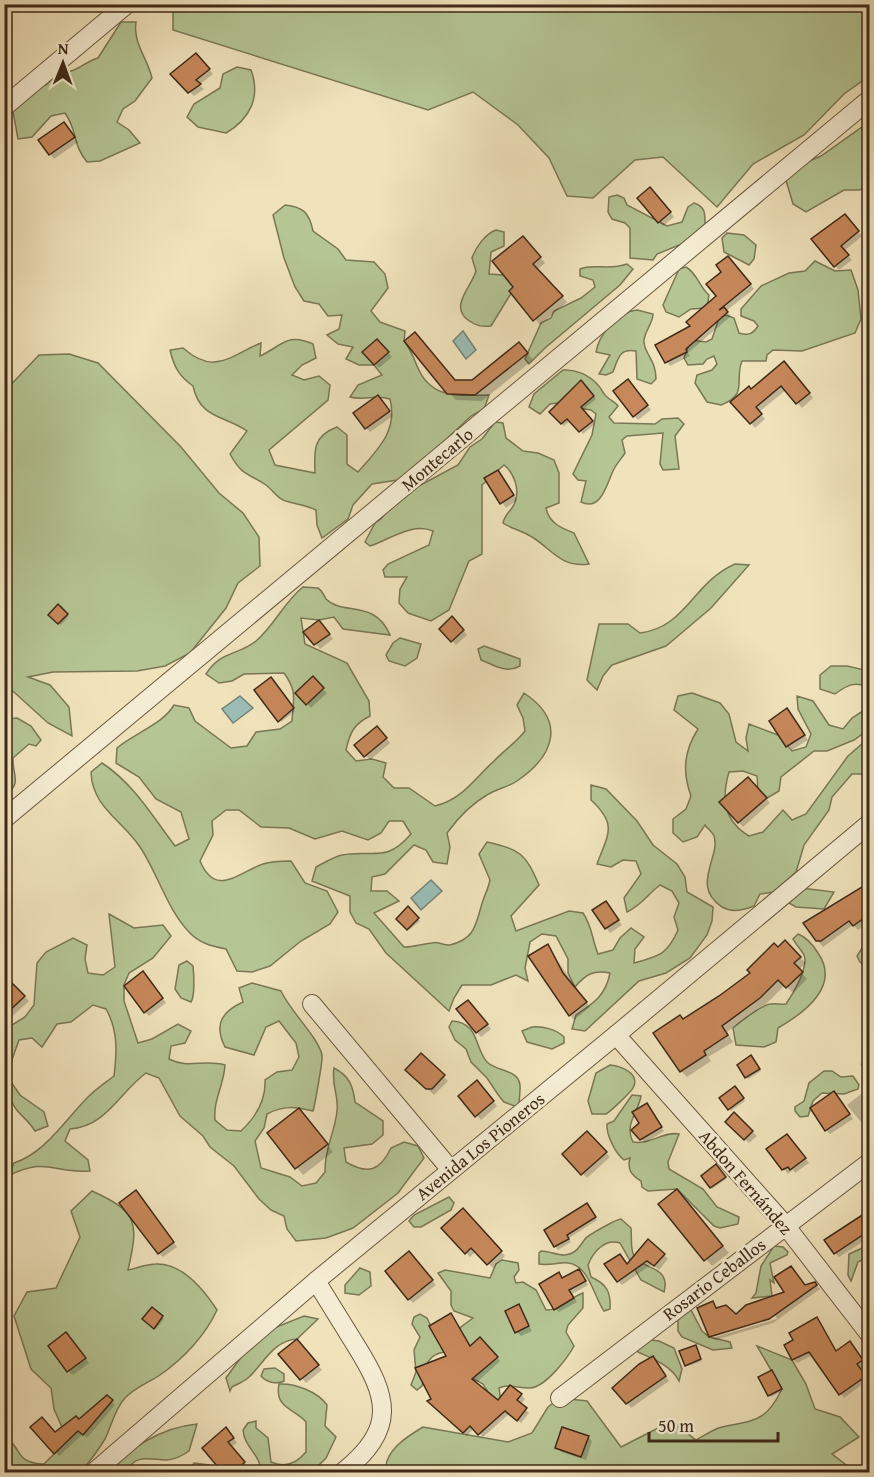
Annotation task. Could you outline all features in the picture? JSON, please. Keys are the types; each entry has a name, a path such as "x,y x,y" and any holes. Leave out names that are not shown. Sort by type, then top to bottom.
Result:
{"street":[{"path":"4,107 128,4"},
{"name":"Montecarlo","path":"4,819 870,99"},
{"name":"Avenida Los Pioneros","path":"94,1473 316,1281 870,823"},
{"path":"312,1004 451,1170"},
{"name":"Abdon Fernández","path":"616,1035 785,1225 870,1335"},
{"name":"Rosario Ceballos","path":"560,1398 870,1162"},
{"path":"316,1281 375,1376 383,1403 381,1421 375,1438 343,1473"}],"green space":[{"path":"173,5 869,5 869,76 844,94 804,135 753,164 717,207 663,157 635,160 593,198 567,196 549,158 518,125 473,92 428,110 173,30"},
{"path":"121,22 136,22 138,44 152,78 135,101 123,109 117,122 129,130 140,143 100,161 87,162 79,149 72,126 65,113 51,116 32,137 18,139 12,106 32,84 46,85 55,77 98,58"},
{"path":"237,67 251,70 254,80 254,98 247,114 226,133 198,127 187,117 194,104 220,88 223,74"},
{"path":"869,122 869,187 844,190 806,212 793,204 785,177 795,167 821,156"},
{"path":"617,195 624,198 627,205 667,226 682,222 688,207 694,203 703,209 705,226 689,241 657,254 653,260 630,258 630,228 625,223 612,219 608,212 609,197"},
{"path":"285,205 301,209 307,215 313,231 338,249 346,260 374,262 385,274 388,288 371,311 380,322 405,331 404,341 423,377 430,385 456,395 489,395 484,409 471,416 404,479 372,484 353,505 348,519 322,538 317,525 316,510 285,501 238,466 230,454 247,431 214,415 201,405 193,386 178,371 170,350 183,348 204,361 213,362 231,358 261,343 260,356 291,340 297,339 313,344 316,358 302,365 292,375 304,380 319,376 330,385 328,400 269,450 275,465 315,473 315,451 319,439 337,427 347,435 347,464 358,472 373,455 389,430 392,410 390,399 350,397 358,385 382,375 374,365 359,365 346,359 353,347 338,344 327,335 339,329 342,315 328,316 319,304 304,301 295,287 284,258 273,215"},
{"path":"496,230 504,232 504,246 491,252 489,274 503,275 518,282 491,326 476,325 463,314 461,302 476,271 472,258 478,245"},
{"path":"727,233 744,235 756,245 754,259 749,265 724,252 722,238"},
{"path":"815,261 835,271 851,270 858,290 861,319 855,333 802,351 773,350 767,355 766,361 742,361 738,391 735,396 721,405 707,402 695,383 697,375 712,370 717,364 714,356 703,364 688,365 684,358 691,340 706,342 712,339 719,318 726,315 734,318 739,333 752,333 758,326 754,321 741,316 741,309 761,286 789,273 805,271"},
{"path":"627,264 633,269 620,285 529,364 525,359 541,323 551,318 554,311 581,298 595,287 593,280 580,276 580,269"},
{"path":"686,267 709,295 707,308 691,309 679,317 666,312 663,305 679,269"},
{"path":"637,310 653,314 644,342 656,372 656,379 651,384 637,379 636,351 623,353 613,372 606,375 599,374 610,355 596,352 605,331 616,319"},
{"path":"69,354 98,363 181,447 219,493 243,513 259,537 260,566 238,583 226,608 190,653 165,666 137,671 53,672 28,677 50,685 69,707 72,736 48,723 5,684 4,392 39,355"},
{"path":"563,370 582,373 598,385 618,406 609,417 614,423 655,424 662,419 678,418 684,424 675,436 679,469 663,470 660,464 663,433 627,436 622,440 625,453 614,469 603,494 594,503 581,502 586,481 578,480 573,474 592,435 596,414 591,410 561,404 550,404 540,414 529,407 534,394"},
{"path":"495,422 503,423 506,438 523,451 538,453 554,460 559,473 559,503 546,508 550,518 556,524 574,533 589,564 579,565 564,561 532,537 503,523 514,505 517,492 513,477 504,465 482,485 482,554 469,561 449,610 431,621 408,613 399,603 400,589 407,577 385,577 383,570 388,564 429,545 433,531 409,530 370,546 365,542 375,523 381,519 403,491 417,487 458,465 470,447 482,439"},
{"path":"735,564 749,565 711,608 666,646 612,665 603,676 597,690 587,680 599,624 628,624 640,633 656,629 679,614 720,572"},
{"path":"303,587 318,588 333,604 368,612 384,624 390,635 343,629 334,617 319,620 301,618 305,644 347,663 369,701 370,716 354,729 346,750 356,761 372,759 386,763 383,777 394,788 409,788 435,806 453,799 468,788 525,731 523,718 517,705 524,693 546,715 550,726 547,749 530,771 476,803 447,833 450,847 447,864 433,862 426,850 414,845 385,874 372,877 371,891 387,891 399,901 374,913 404,947 434,943 450,945 469,936 477,921 490,880 479,854 487,842 508,848 521,855 530,866 539,885 511,916 516,931 569,911 583,913 598,954 613,950 620,938 631,928 644,937 635,949 634,963 666,950 678,930 674,917 679,903 672,891 660,885 627,912 624,898 641,874 636,861 623,860 611,867 597,864 607,837 608,823 591,800 591,785 606,789 637,821 653,845 677,864 685,877 687,892 713,907 712,921 707,935 690,958 666,973 639,981 585,1031 572,1029 576,1015 602,993 610,973 590,974 575,987 568,973 568,959 556,936 542,934 530,942 525,968 528,981 516,975 491,985 462,985 449,1011 386,953 369,929 356,923 350,912 350,896 312,881 316,867 335,857 379,854 394,849 411,834 403,821 389,821 381,833 368,840 342,831 315,839 289,828 261,827 239,810 226,810 212,821 213,835 200,861 206,872 220,881 228,880 263,864 291,861 305,883 327,891 338,912 330,924 301,941 270,966 252,972 237,971 226,949 215,947 193,936 175,913 140,847 102,804 93,784 91,772 102,763 113,771 142,801 175,846 189,839 181,812 156,799 139,777 116,763 117,748 163,718 174,705 189,708 195,721 231,748 247,746 256,732 280,729 292,721 293,691 284,673 244,674 232,681 219,683 206,674 223,657 256,641"},
{"path":"400,638 421,644 417,658 405,666 389,661 386,655 393,643"},
{"path":"484,646 520,659 520,666 505,669 481,660 478,649"},
{"path":"831,666 847,666 869,671 869,687 859,684 851,685 835,694 820,689 820,675"},
{"path":"692,693 720,703 729,714 736,742 748,751 746,738 749,724 778,735 792,751 806,747 811,734 798,709 797,696 813,701 829,725 843,729 852,718 869,707 869,729 854,740 827,751 814,751 781,777 779,791 767,798 758,792 757,776 743,771 729,772 725,791 727,808 734,823 749,836 763,832 783,810 792,820 806,814 848,756 869,738 869,774 852,774 832,797 829,810 804,845 796,872 774,892 760,894 754,906 742,910 722,907 713,899 708,890 707,881 715,844 713,835 705,825 697,837 683,842 673,833 673,819 686,809 691,796 686,778 686,761 693,737 698,729 674,710 678,696"},
{"path":"17,718 31,726 41,740 36,746 29,744 13,758 15,783 5,795 5,719"},
{"path":"801,888 834,892 824,909 796,907 789,903 788,896"},
{"path":"109,914 134,928 163,925 171,936 153,958 129,973 124,985 124,1001 138,1043 152,1039 178,1024 191,1031 185,1043 171,1046 169,1059 189,1064 225,1065 215,1120 227,1130 241,1131 246,1126 262,1101 265,1080 277,1072 292,1070 299,1057 296,1043 279,1021 266,1027 254,1055 225,1047 220,1026 229,1010 243,1002 239,988 252,983 281,991 315,1040 322,1059 313,1111 290,1108 279,1109 267,1114 264,1128 255,1141 261,1168 290,1177 302,1186 316,1183 325,1172 326,1156 337,1111 333,1080 334,1068 349,1082 355,1102 383,1121 383,1135 372,1144 344,1148 346,1162 361,1169 373,1168 382,1162 391,1148 404,1142 418,1146 424,1158 398,1193 353,1228 326,1238 296,1241 287,1229 284,1216 271,1210 259,1199 234,1166 210,1147 203,1136 180,1116 159,1078 146,1073 103,1115 83,1127 70,1129 65,1141 88,1160 90,1171 42,1166 21,1170 8,1176 14,1163 45,1144 88,1097 114,1076 116,1050 113,1025 106,1009 93,1005 71,1022 57,1024 42,1047 32,1038 19,1040 9,1068 11,1082 20,1095 44,1112 48,1126 35,1131 16,1109 5,1082 4,1061 4,1030 25,1017 34,1005 37,963 46,952 73,938 87,945 85,959 88,973 103,975 115,967"},
{"path":"798,934 812,944 824,965 825,977 822,987 808,1006 778,1028 776,1042 764,1047 736,1045 733,1028 767,1005 786,1004 800,980 805,960 793,939"},
{"path":"869,937 869,969 860,962 857,956"},
{"path":"187,961 193,966 194,990 191,1002 181,998 175,989 179,965"},
{"path":"452,1021 467,1026 472,1031 487,1062 517,1078 520,1090 517,1107 504,1102 487,1078 471,1062 466,1049 455,1040 449,1027"},
{"path":"532,1027 557,1032 564,1037 564,1043 552,1049 527,1042 522,1031"},
{"path":"610,1065 628,1071 632,1074 635,1083 621,1101 606,1114 592,1114 588,1101 596,1073"},
{"path":"824,1071 832,1071 841,1077 853,1076 859,1085 858,1089 844,1094 822,1093 813,1101 808,1116 800,1117 795,1107 804,1101 809,1083"},
{"path":"632,1095 641,1096 631,1124 633,1142 645,1142 668,1134 679,1134 668,1162 669,1169 703,1189 717,1207 739,1217 738,1224 720,1228 714,1226 677,1189 648,1191 642,1187 641,1181 631,1171 630,1158 624,1160 618,1153 612,1144 607,1128 607,1124 614,1121"},
{"path":"92,1191 119,1205 131,1220 134,1229 128,1270 156,1264 175,1268 199,1286 217,1310 200,1338 177,1362 125,1398 105,1439 81,1472 5,1472 4,1436 23,1458 34,1463 44,1464 65,1443 65,1434 54,1409 51,1388 31,1369 14,1316 27,1292 56,1288 80,1237 71,1211"},
{"path":"449,1197 454,1203 451,1210 421,1227 414,1227 409,1221 414,1215"},
{"path":"621,1219 631,1228 634,1256 643,1264 660,1272 665,1283 664,1292 641,1280 620,1243 609,1242 596,1251 588,1265 591,1277 601,1283 609,1293 610,1309 604,1311 581,1269 568,1263 539,1264 539,1253 541,1251 564,1255 572,1253 587,1237"},
{"path":"869,1245 869,1256 858,1262 851,1281 848,1275 849,1254"},
{"path":"774,1246 783,1247 788,1252 787,1255 770,1263 774,1283 770,1280 772,1296 752,1298 756,1293 761,1266"},
{"path":"502,1260 518,1263 519,1270 514,1277 516,1283 523,1282 536,1290 546,1310 557,1308 583,1293 583,1308 568,1325 566,1332 574,1346 571,1351 556,1371 537,1386 499,1388 501,1402 495,1403 483,1384 463,1373 445,1352 438,1353 430,1359 425,1369 422,1386 417,1390 411,1385 416,1372 414,1350 420,1337 412,1324 414,1317 420,1314 427,1318 435,1335 457,1335 461,1327 473,1318 454,1311 451,1305 451,1291 438,1273 445,1270 490,1278 496,1264"},
{"path":"360,1268 370,1272 371,1286 359,1295 345,1293 345,1285"},
{"path":"689,1306 702,1331 709,1337 730,1342 732,1348 713,1350 682,1337 678,1331 678,1314"},
{"path":"304,1316 318,1319 297,1339 289,1340 275,1348 249,1377 232,1387 230,1391 226,1378 252,1342 264,1332"},
{"path":"643,1339 659,1341 674,1348 682,1369 679,1381 676,1375 666,1367 638,1352 636,1345"},
{"path":"757,1346 792,1360 806,1384 815,1409 840,1417 859,1437 832,1454 853,1470 869,1470 870,1472 386,1472 388,1457 392,1451 423,1427 508,1442 532,1433 548,1407 560,1398 587,1401 621,1447 672,1421 696,1440 719,1428 751,1421 771,1408 782,1389"},
{"path":"275,1368 284,1374 284,1381 272,1382 261,1376 264,1369"},
{"path":"279,1384 306,1389 327,1405 325,1426 336,1437 326,1458 312,1472 261,1472 258,1461 244,1436 243,1430 248,1423 256,1421 256,1428 268,1438 271,1462 276,1464 290,1463 299,1459 306,1452 306,1422 283,1404 278,1392"},
{"path":"197,1424 189,1451 181,1456 169,1460 138,1460 130,1466 127,1472 104,1472 147,1440 170,1430"},
{"path":"194,1463 209,1465 215,1472 193,1472 190,1469"}],"water":[{"path":"463,331 476,350 466,359 453,341"},
{"path":"240,696 253,708 233,723 222,709"},
{"path":"431,880 442,891 421,910 411,898"}],"building":[{"path":"196,53 210,69 196,80 201,84 188,93 170,74"},
{"path":"64,122 75,137 49,155 38,140"},
{"path":"650,187 671,212 658,223 637,198"},
{"path":"845,214 859,231 841,246 849,255 834,267 811,239"},
{"path":"523,236 541,257 533,264 563,296 533,321 509,291 513,287 492,261"},
{"path":"728,256 751,284 719,310 724,307 728,312 686,349 687,352 665,363 655,345 690,326 686,322 716,296 706,284 721,272 716,265"},
{"path":"415,332 455,380 472,380 519,342 528,353 475,395 447,394 404,341"},
{"path":"377,339 389,352 374,365 362,352"},
{"path":"784,361 810,393 796,404 781,386 756,407 762,414 750,424 730,402 749,386 751,389"},
{"path":"628,379 648,405 633,417 613,391"},
{"path":"581,380 594,396 581,407 593,421 579,432 567,419 561,424 549,412"},
{"path":"378,395 390,411 365,429 353,413"},
{"path":"498,470 514,495 500,504 484,478"},
{"path":"58,604 68,614 58,624 48,615"},
{"path":"452,616 464,630 451,642 439,629"},
{"path":"319,620 330,634 314,645 303,632"},
{"path":"313,676 324,688 306,705 295,693"},
{"path":"271,677 294,708 278,722 254,690"},
{"path":"787,708 805,735 786,747 769,721"},
{"path":"377,726 387,738 364,757 354,745"},
{"path":"748,777 767,798 738,823 719,802"},
{"path":"870,882 870,906 863,911 867,916 853,926 849,921 821,941 816,941 803,923"},
{"path":"606,901 619,920 605,929 592,910"},
{"path":"408,906 419,918 407,930 396,919"},
{"path":"785,940 801,957 794,963 803,972 786,988 778,980 760,998 722,1026 728,1035 704,1051 706,1055 680,1072 653,1033 680,1015 683,1019 719,996 750,973 747,970 774,943 778,947"},
{"path":"548,944 563,973 587,1002 569,1016 528,956"},
{"path":"143,971 163,998 144,1013 124,986"},
{"path":"11,982 25,996 4,1016 4,988"},
{"path":"468,1000 488,1024 476,1033 456,1009"},
{"path":"421,1053 445,1075 432,1089 426,1089 405,1070"},
{"path":"751,1055 760,1069 745,1078 737,1065"},
{"path":"477,1080 494,1101 475,1117 458,1096"},
{"path":"735,1086 744,1098 728,1110 719,1098"},
{"path":"834,1091 850,1114 825,1131 810,1108"},
{"path":"647,1103 662,1127 640,1140 631,1130 639,1123 632,1112"},
{"path":"299,1108 328,1144 295,1169 267,1133"},
{"path":"734,1112 753,1131 744,1140 725,1122"},
{"path":"587,1131 607,1152 581,1175 562,1154"},
{"path":"787,1134 806,1158 790,1170 788,1167 782,1170 766,1149"},
{"path":"716,1164 726,1177 710,1188 701,1176"},
{"path":"677,1189 723,1246 704,1261 658,1204"},
{"path":"136,1190 174,1242 158,1254 119,1203"},
{"path":"587,1203 596,1217 567,1235 569,1239 554,1247 544,1230"},
{"path":"463,1208 502,1251 487,1265 471,1248 465,1254 441,1228"},
{"path":"870,1210 870,1230 834,1254 824,1240"},
{"path":"648,1239 665,1254 654,1266 647,1261 617,1282 604,1264 620,1254 627,1264"},
{"path":"409,1251 433,1280 408,1300 385,1271"},
{"path":"791,1266 805,1285 815,1282 817,1285 769,1319 709,1337 697,1308 713,1301 716,1308 726,1305 736,1314 746,1305 784,1292 774,1277"},
{"path":"579,1269 586,1281 569,1290 574,1298 554,1310 539,1284 559,1272 562,1278"},
{"path":"519,1304 529,1326 515,1333 505,1311"},
{"path":"152,1307 163,1316 154,1329 142,1319"},
{"path":"451,1313 470,1346 480,1337 498,1357 472,1379 498,1400 510,1385 522,1394 517,1400 527,1408 517,1421 505,1411 478,1435 470,1426 463,1433 427,1401 431,1399 415,1368 446,1356 429,1326"},
{"path":"817,1317 836,1351 850,1341 863,1360 857,1364 866,1376 839,1395 809,1352 792,1360 784,1345 793,1340 789,1333"},
{"path":"66,1332 86,1358 67,1372 48,1346"},
{"path":"297,1339 319,1365 300,1380 278,1354"},
{"path":"696,1345 701,1359 685,1366 679,1351"},
{"path":"653,1356 666,1376 626,1404 612,1388 639,1364"},
{"path":"772,1370 782,1389 768,1396 758,1377"},
{"path":"107,1395 113,1400 83,1435 78,1431 54,1454 30,1427 42,1417 55,1432 76,1416 79,1419"},
{"path":"226,1427 234,1438 228,1442 245,1462 233,1473 223,1473 202,1448"},
{"path":"562,1427 589,1436 581,1457 555,1448"}]}
